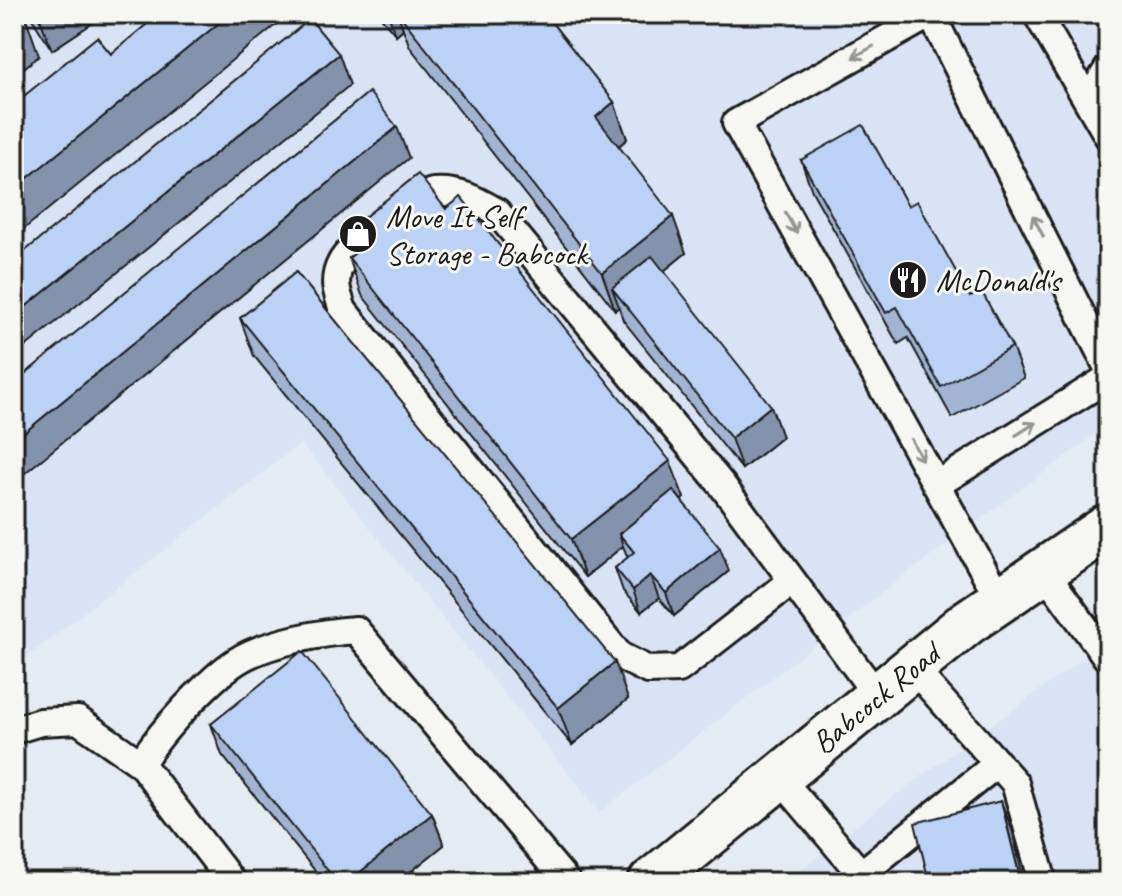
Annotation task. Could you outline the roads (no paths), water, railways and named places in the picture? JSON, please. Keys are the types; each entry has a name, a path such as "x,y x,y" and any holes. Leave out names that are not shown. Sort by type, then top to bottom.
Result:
{"main road":[{"name":"Babcock Road","path":"651,882 912,667 1000,600 1108,527"}],"lane":[{"path":"1000,600 736,123 931,14 1105,352"},
{"path":"1037,14 1108,136"},
{"path":"1088,101 1108,69"},
{"path":"792,581 679,669 648,670 620,656 343,310 335,285 342,261 403,206 431,192 467,194 497,212 722,485 878,697"},
{"path":"936,485 1108,378"},
{"path":"1044,571 1108,659"},
{"path":"141,764 154,740 238,660 318,632 356,630 567,882"},
{"path":"912,667 1015,783 1043,882"},
{"path":"14,730 40,722 78,720 141,764 232,882"},
{"path":"779,777 862,878 998,763"}],"place":[{"name":"Move It Self Storage - Babcock","path":"358,234"},
{"name":"McDonald's","path":"908,280"}]}
